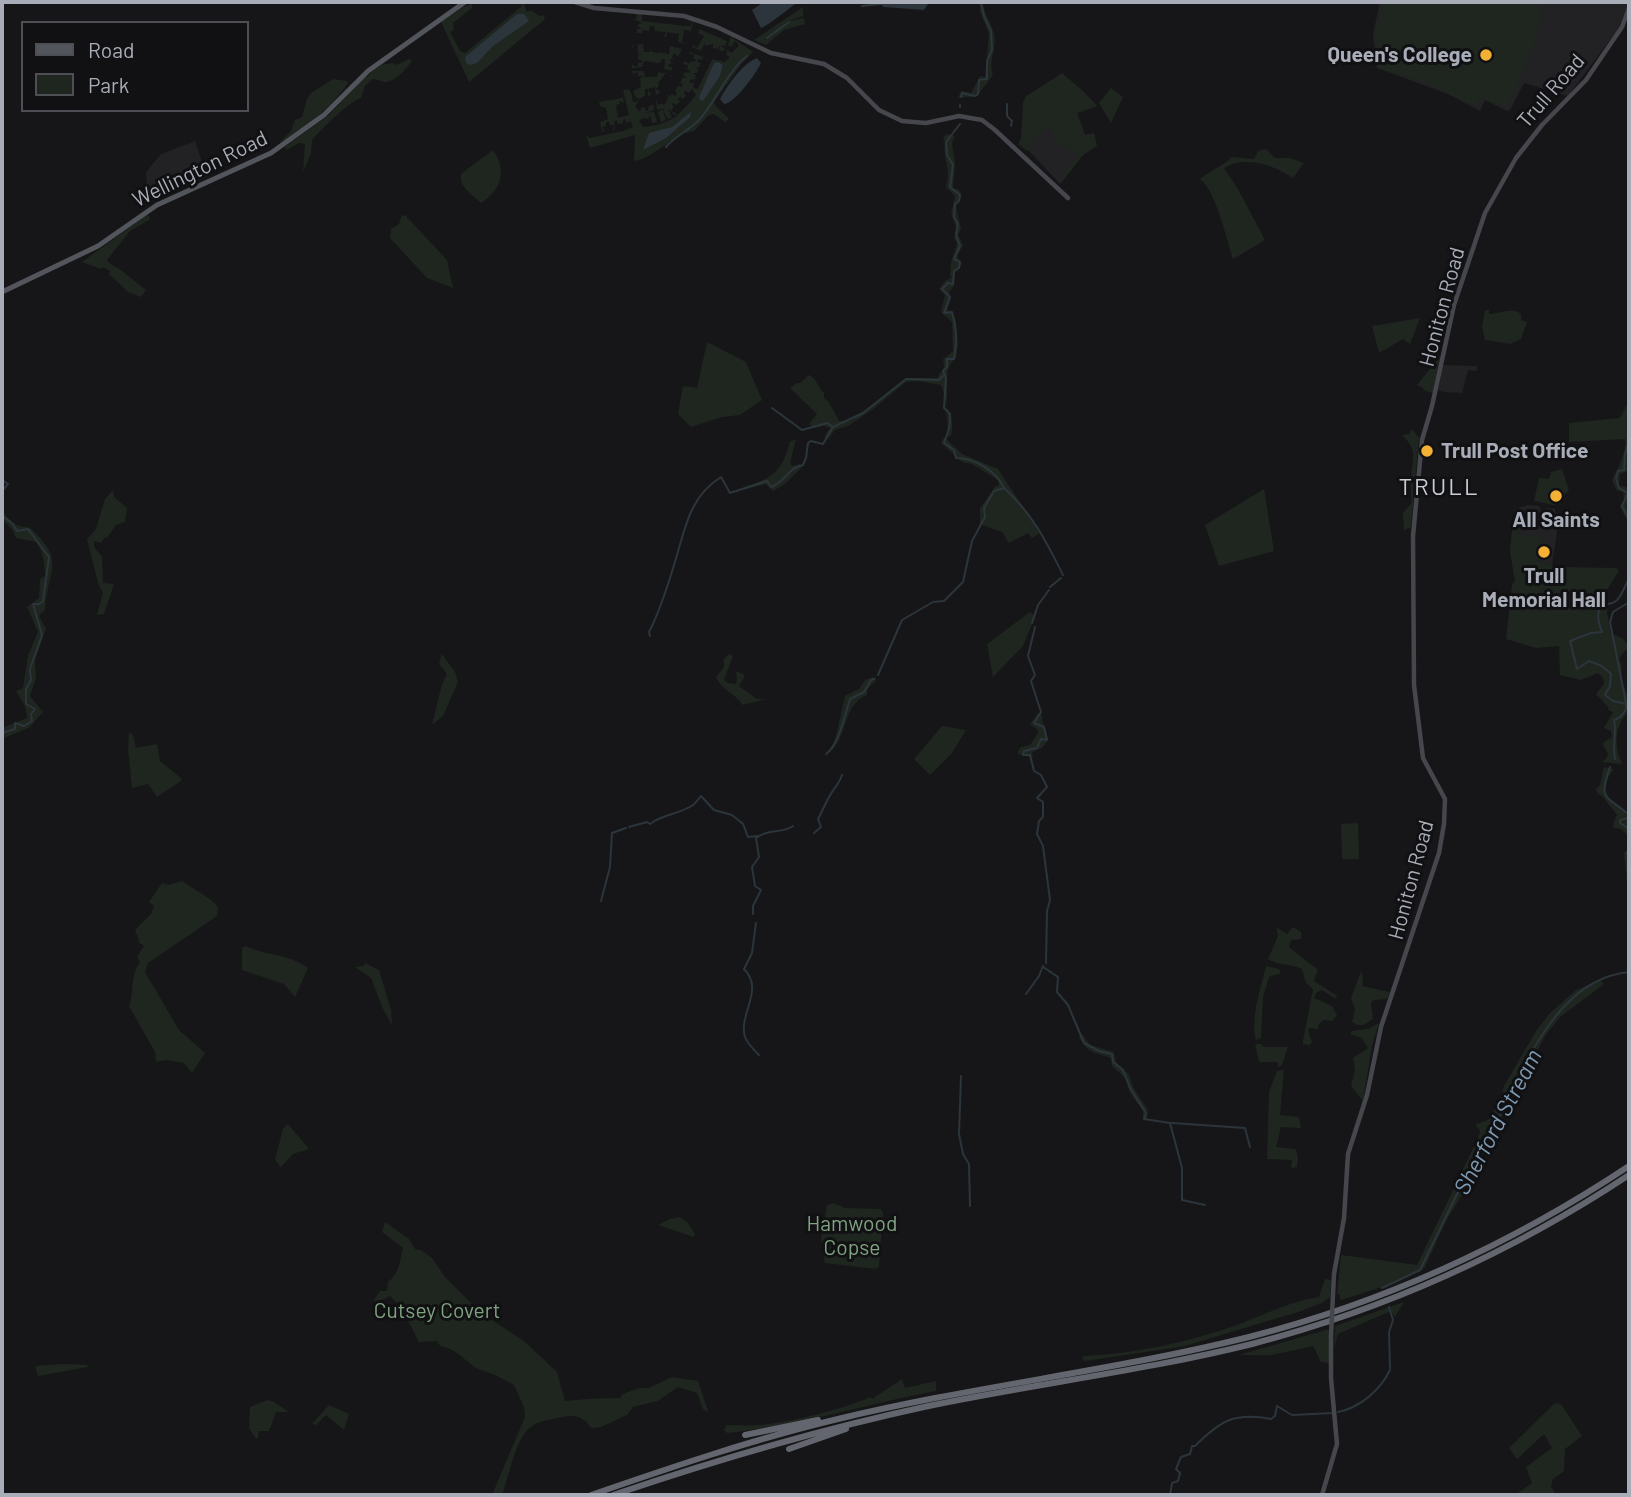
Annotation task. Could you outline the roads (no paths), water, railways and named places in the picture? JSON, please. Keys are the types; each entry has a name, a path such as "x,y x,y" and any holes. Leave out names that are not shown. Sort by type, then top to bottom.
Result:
{"highway":[{"path":"590,1495 724,1451 837,1419 958,1393 1186,1352 1261,1334 1345,1308 1485,1250 1559,1210 1629,1166"},
{"path":"613,1495 760,1447 874,1419 959,1400 1187,1359 1320,1324 1425,1285 1488,1256 1563,1217 1629,1175"},
{"path":"745,1435 817,1420 837,1419"},
{"path":"789,1449 874,1419"}],"main road":[{"name":"Wellington Road","path":"2,292 98,246 137,216 157,205 271,153 324,115 368,72 465,2"}],"street":[{"path":"575,2 594,8 683,16 722,29 771,53 824,64 847,78 879,110 902,121 926,122 960,116 979,119 990,125 1068,198"},
{"name":"Trull Road","path":"1516,158 1542,125 1586,80 1622,27 1629,8"},
{"name":"Honiton Road","path":"1322,1495 1338,1439 1331,1378 1331,1336 1334,1274 1344,1217 1348,1154 1367,1095 1381,1027 1439,853 1444,824 1444,796 1423,758 1413,685 1413,536 1422,440 1454,305 1481,224 1495,192 1516,158"}],"waterway":[{"path":"961,97 962,93 975,96 978,94 979,80 987,79 987,61 992,50 991,31 981,2"},
{"path":"862,6 881,4"},
{"path":"767,38 789,22"},
{"path":"666,147 700,119 747,56"},
{"path":"1007,104 1007,116 1012,121 1011,126"},
{"path":"878,675 902,620 933,602 944,601 963,582 972,541 985,517 984,508 994,491 1004,488 990,471 970,460 956,458 954,450 944,443 950,414 944,408 946,378 943,371 947,367 947,359 954,359 956,336 952,312 944,313 950,297 942,289 948,283 953,284 954,271 959,268 960,262 954,259 960,246 956,235 958,224 954,217 955,204 960,195 950,187 953,165 947,155 946,142 960,124"},
{"path":"772,408 802,430 827,423 833,427 863,413 906,379 939,380 943,376"},
{"path":"650,636 649,632 687,522 703,493 721,477 730,493 767,481 771,487 776,485 798,466 803,465 808,443 811,441 823,444 833,427"},
{"name":"Sherford Stream","path":"1629,442 1624,470 1618,471 1616,478 1619,488 1628,493 1622,506 1629,519"},
{"path":"2,480 8,484 2,491"},
{"path":"1004,488 1031,519 1063,575"},
{"path":"2,516 12,523 17,531 28,529 49,557 43,601 33,604 42,635 30,669 31,680 26,689 26,704 35,709 31,714 32,721 24,726 15,723 15,729 2,733"},
{"path":"1050,587 1061,578"},
{"name":"Sherford Stream","path":"1615,759 1614,720 1623,714 1626,704 1613,701 1605,695 1610,686 1611,674 1602,666 1589,661 1577,669 1570,641 1602,632 1598,618 1600,607 1617,600 1629,579"},
{"path":"1032,623 1038,605 1049,590"},
{"path":"1626,604 1613,612 1610,622 1626,703"},
{"path":"1035,627 1028,656 1035,675 1031,681 1041,712 1034,723 1044,727 1047,740 1041,739 1037,748 1024,751 1023,755 1030,755 1034,771 1041,775 1047,787 1037,798 1043,802 1043,817 1039,821 1037,834 1043,846 1050,900 1047,911 1046,963"},
{"path":"826,754 838,737 850,699 864,692 874,679"},
{"name":"Sherford Stream","path":"1610,767 1604,791 1608,799 1628,814 1628,818 1620,820 1620,823 1629,829"},
{"path":"814,833 821,827 818,819 842,775"},
{"path":"629,827 647,822 650,824 683,810 701,796 714,810 732,815 743,824 748,837 758,836"},
{"path":"753,914 753,906 761,890 755,886 752,867 759,857 756,838 793,826"},
{"path":"601,901 610,867 612,833 626,828"},
{"name":"Sherford Stream","path":"1629,853 1629,860"},
{"path":"756,923 752,953 744,969 752,985 744,1028 746,1039 759,1055"},
{"path":"1026,994 1043,966"},
{"path":"1043,967 1058,977 1057,992 1068,1005 1084,1043 1112,1054 1113,1062 1123,1070 1130,1088 1146,1113 1144,1119 1170,1123 1182,1168 1182,1200 1205,1205"},
{"name":"Sherford Stream","path":"1382,1288 1420,1270 1460,1188 1515,1088 1514,1083 1534,1047 1559,1012 1589,985 1629,972"},
{"path":"961,1076 959,1134 963,1154 969,1164 970,1206"},
{"path":"1172,1123 1245,1128 1250,1147"},
{"name":"Sherford Stream","path":"1389,1307 1393,1320 1389,1332 1390,1368"},
{"name":"Sherford Stream","path":"1338,1412 1369,1397 1390,1370"},
{"path":"1170,1495 1172,1483 1178,1481 1180,1473 1176,1469 1181,1457 1190,1454 1192,1446 1229,1420 1247,1417 1271,1419 1275,1416 1277,1406 1292,1415 1333,1413"},
{"path":"1160,1495 1167,1495"}],"place":[{"name":"Queen's College","path":"1486,55"},
{"name":"Trull Post Office","path":"1427,451"},
{"name":"All Saints","path":"1556,496"},
{"name":"Trull Memorial Hall","path":"1544,552"}],"district":[{"name":"TRULL","path":"1439,487"}],"park label":[{"name":"Hamwood Copse","path":"852,1236"},
{"name":"Cutsey Covert","path":"437,1311"}]}
